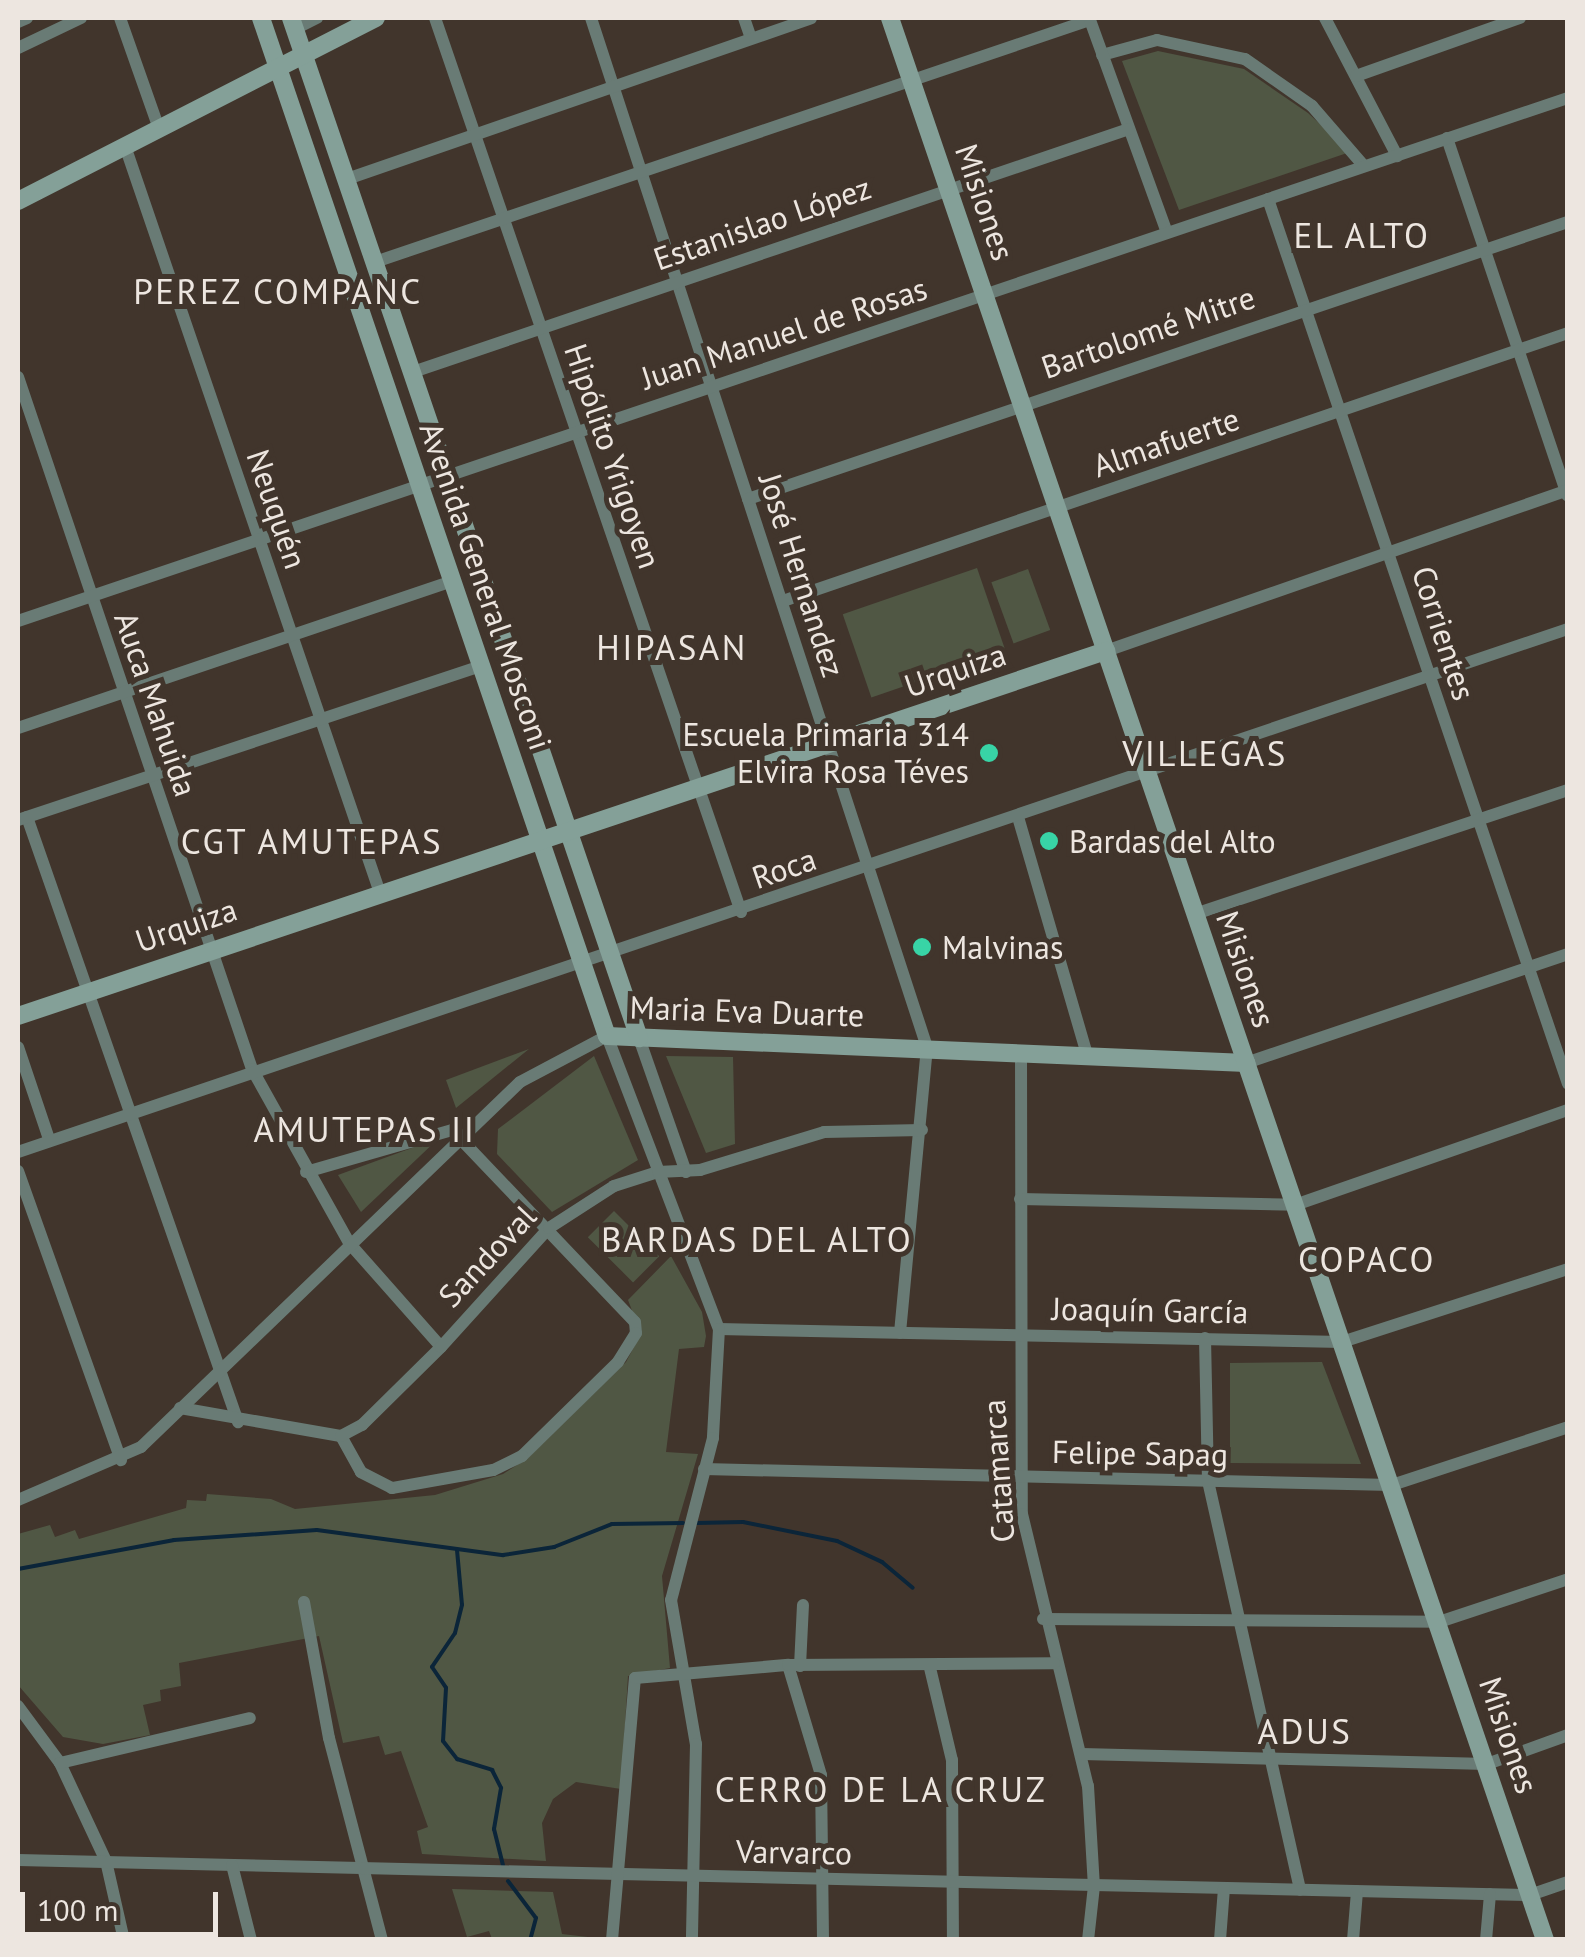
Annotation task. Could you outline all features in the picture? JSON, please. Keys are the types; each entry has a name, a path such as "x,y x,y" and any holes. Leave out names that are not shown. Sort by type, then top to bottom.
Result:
{"main road":[{"name":"Avenida General Mosconi","path":"262,18 607,1036"},
{"path":"18,201 376,18"},
{"name":"Misiones","path":"890,18 1546,1940"},
{"name":"Avenida General Mosconi","path":"293,23 639,1038"},
{"name":"Urquiza","path":"18,1016 379,890 829,745 1106,650"},
{"name":"Maria Eva Duarte","path":"607,1036 1246,1063"}],"street":[{"path":"18,22 27,18"},
{"path":"18,48 81,18"},
{"path":"120,18 159,128"},
{"path":"293,23 317,18"},
{"name":"Hipólito Yrigoyen","path":"435,18 741,912"},
{"name":"José Hernandez","path":"591,18 927,1047 900,1333"},
{"path":"744,18 751,38"},
{"path":"347,178 811,18"},
{"path":"1324,18 1397,156"},
{"path":"1356,76 1514,18"},
{"path":"375,262 911,77 1090,20 1168,234"},
{"path":"1102,55 1157,40 1246,58 1312,106 1364,166"},
{"name":"Juan Manuel de Rosas","path":"18,621 419,482 986,296 1568,98"},
{"name":"Estanislao López","path":"413,372 1129,129"},
{"path":"1447,138 1567,492"},
{"name":"Neuquén","path":"124,146 379,890"},
{"name":"Corrientes","path":"1268,199 1568,1084"},
{"name":"Bartolomé Mitre","path":"748,498 1568,222"},
{"name":"Almafuerte","path":"783,601 1568,333"},
{"name":"Auca Mahuida","path":"18,377 252,1068 306,1172 350,1244 440,1346"},
{"name":"Urquiza","path":"1106,650 1567,492"},
{"path":"18,728 453,581"},
{"name":"Roca","path":"18,1152 252,1068 741,912 1568,629"},
{"path":"238,1422 217,1373 87,992 22,819 482,666"},
{"path":"1196,914 1568,790"},
{"path":"1018,817 1087,1055"},
{"name":"Maria Eva Duarte","path":"1246,1063 1568,954"},
{"name":"Maria Eva Duarte","path":"18,1500 121,1460 217,1373 461,1135 548,1062 607,1036"},
{"name":"Avenida General Mosconi","path":"607,1036 719,1329"},
{"name":"Avenida General Mosconi","path":"639,1038 686,1172"},
{"path":"18,1047 49,1139"},
{"name":"Catamarca","path":"1021,1052 1021,1480 1043,1620 1082,1754 1094,1886 1088,1940"},
{"path":"1020,1200 1294,1204 1568,1110"},
{"path":"180,1408 238,1422 341,1436 361,1472 392,1488 493,1470 522,1456 618,1362 636,1333 636,1322 461,1135 440,1128 306,1172"},
{"name":"Sandoval","path":"341,1436 362,1424 440,1346 548,1228 614,1186 658,1172 686,1172 824,1132 922,1130"},
{"path":"18,1170 121,1460"},
{"name":"Joaquín García","path":"719,1329 1342,1342 1568,1269"},
{"path":"692,1940 696,1744 680,1672 671,1600 713,1438 719,1329"},
{"path":"1205,1338 1208,1481 1244,1622 1300,1890"},
{"name":"Felipe Sapag","path":"704,1470 1021,1480 1392,1485 1568,1426"},
{"path":"1043,1620 1439,1622 1568,1579"},
{"path":"304,1602 382,1940"},
{"path":"804,1605 794,1665 818,1760 827,1880 823,1940"},
{"path":"612,1940 635,1678 794,1665 930,1668 1054,1662"},
{"path":"930,1668 952,1760 956,1882 953,1940"},
{"path":"18,1706 60,1763 106,1861 124,1940"},
{"path":"60,1763 250,1718"},
{"path":"1082,1754 1487,1764 1568,1735"},
{"name":"Varvarco","path":"18,1860 1530,1896 1568,1882"},
{"path":"232,1865 251,1940"},
{"path":"1220,1940 1224,1888"},
{"path":"1353,1940 1357,1891"},
{"path":"1486,1940 1490,1894"}],"green space":[{"path":"1158,51 1244,69 1308,113 1350,152 1179,210 1122,61"},
{"path":"977,568 1006,651 871,697 843,614"},
{"path":"1028,569 1050,630 1014,643 991,582"},
{"path":"529,1049 456,1108 446,1080"},
{"path":"594,1056 638,1160 552,1212 497,1154 498,1129"},
{"path":"666,1056 733,1057 735,1144 706,1153"},
{"path":"439,1138 361,1212 338,1175"},
{"path":"614,1211 659,1256 633,1282 588,1237"},
{"path":"671,1256 702,1312 706,1336 704,1347 679,1349 666,1452 698,1454 662,1576 670,1668 628,1676 621,1789 576,1782 553,1799 542,1823 546,1861 422,1854 417,1831 428,1827 401,1751 385,1755 379,1736 343,1743 319,1636 179,1663 181,1686 160,1690 161,1701 143,1705 150,1735 103,1744 63,1737 18,1685 18,1534 50,1525 55,1537 75,1530 79,1539 186,1508 187,1500 206,1501 207,1494 271,1499 295,1509 435,1495 503,1474 528,1458 626,1362 641,1334 628,1300"},
{"path":"1322,1362 1361,1464 1230,1463 1230,1363"},
{"path":"452,1889 553,1892 562,1934 605,1939 492,1939 489,1931 467,1937"}],"waterway":[{"path":"696,1523 743,1522 837,1541 882,1562 913,1588"},
{"path":"18,1569 174,1540 317,1530 503,1555 554,1547 612,1524 683,1523"},
{"path":"457,1550 462,1605 455,1633 432,1667 446,1688 443,1741 457,1759 492,1770 501,1788 494,1829 503,1865"},
{"path":"508,1881 536,1918 530,1940"}],"place":[{"name":"Escuela Primaria 314 Elvira Rosa Téves","path":"989,753"},
{"name":"Bardas del Alto","path":"1049,841"},
{"name":"Malvinas","path":"922,947"}],"district":[{"name":"EL ALTO","path":"1362,235"},
{"name":"PEREZ COMPANC","path":"278,291"},
{"name":"HIPASAN","path":"672,647"},
{"name":"VILLEGAS","path":"1205,753"},
{"name":"CGT AMUTEPAS","path":"312,841"},
{"name":"AMUTEPAS II","path":"365,1129"},
{"name":"BARDAS DEL ALTO","path":"757,1239"},
{"name":"COPACO","path":"1367,1259"},
{"name":"ADUS","path":"1305,1731"},
{"name":"CERRO DE LA CRUZ","path":"881,1789"}]}
